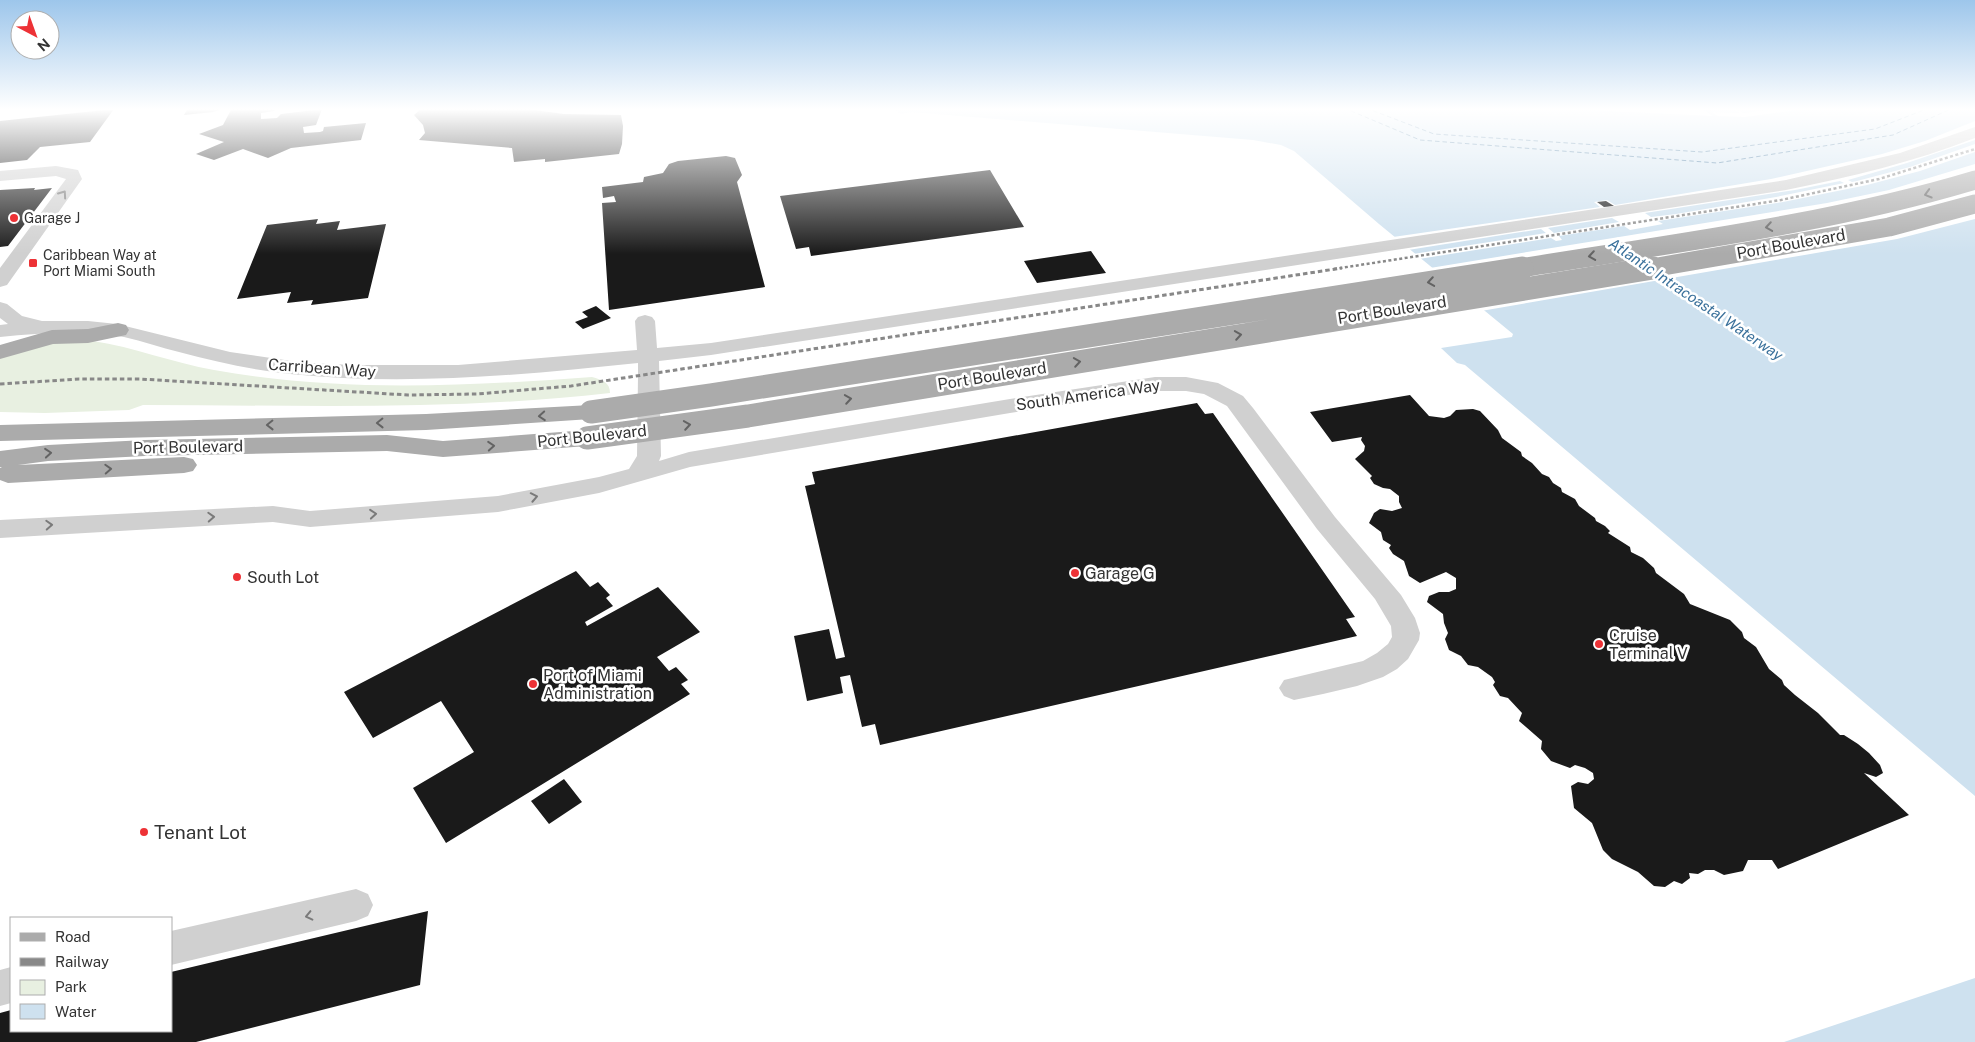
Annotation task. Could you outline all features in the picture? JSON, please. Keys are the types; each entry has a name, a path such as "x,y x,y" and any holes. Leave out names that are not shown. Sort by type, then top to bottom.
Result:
{"main road":[{"name":"Port Boulevard","path":"0,433 426,422 591,412 711,396 1703,239 1855,212 1975,180"},
{"name":"Port Boulevard","path":"0,459 48,453 145,448 387,443 443,449 587,438 748,416 1824,239 1889,227 1975,204"},
{"path":"0,352 52,337 88,336 118,330"},
{"path":"0,422 32,431"},
{"path":"0,474 385,455 443,449"}],"street":[{"name":"Carribean Way","path":"0,332 39,327 93,327 118,330 240,361 305,369 374,372 447,372 562,366 711,349 1786,185 1906,157"},
{"path":"0,176 56,170 72,174 74,179 7,262 0,281"},
{"path":"0,308 15,320 39,327"},
{"path":"638,473 649,456 649,375 645,321"},
{"name":"South America Way","path":"0,529 273,514 310,519 498,504 599,485 689,460 1030,403 1155,384 1186,384 1210,388 1235,401 1246,413 1337,537 1398,612 1406,629 1406,639 1401,648 1393,657 1380,666 1362,673 1294,688"},
{"path":"172,948 356,904"}],"green space":[{"path":"93,341 214,370 308,382 403,386 498,383 592,377 602,380 607,384 610,393 552,399 435,405 143,405 129,410 45,413 0,412 0,355 37,343"}],"water":[{"name":"Atlantic Intracoastal Waterway","path":"1301,157 1975,157 1975,796 1465,365 1457,363 1441,348 1512,337 1513,334"},
{"path":"1975,978 1975,1042 1784,1042"}],"pier":[{"path":"1870,157 1926,157 1848,180 1852,182 1910,167 1939,157 1962,157 1920,171 1867,185 1783,202 1658,221 1663,224 1630,230 1624,226 1559,236 1562,240 1556,241 1551,238 1419,259 1413,254 1546,233 1541,229 1408,250 1393,237 1600,207 1594,202 1607,200 1615,205 1771,179","holes":["1840,181 1844,183 1676,214 1651,217 1645,213 1795,190","1612,218 1619,222 1554,233 1548,228"]},
{"path":"1975,164 1975,219 1897,239 1481,311 1430,268 1827,203 1889,190"}],"building":[{"path":"0,157 30,157 27,160 0,163"},
{"path":"204,157 223,157 214,160"},
{"path":"513,157 595,157 545,162 545,159 514,162"},
{"path":"720,157 735,158 742,175 737,182 765,287 609,310 602,203 616,202 614,196 603,198 602,187 643,182 644,177 663,173 669,164 678,161"},
{"path":"990,170 1024,227 811,256 809,247 796,249 780,196"},
{"name":"Garage J","path":"35,188 34,190 52,188 8,246 0,247 0,190"},
{"path":"1606,201 1614,206 1604,207 1597,202"},
{"path":"318,219 316,224 340,221 337,230 386,224 368,298 311,305 313,300 287,303 291,292 237,299 267,225"},
{"path":"1091,251 1106,273 1037,283 1024,261"},
{"path":"596,306 611,318 583,329 575,322 588,317 582,312"},
{"name":"Cruise Terminal V","path":"1410,395 1429,416 1444,418 1450,416 1456,410 1473,409 1480,411 1498,430 1502,438 1521,452 1522,456 1542,474 1549,477 1553,483 1561,488 1562,492 1575,499 1579,506 1610,531 1608,533 1630,547 1631,552 1643,558 1654,568 1656,573 1684,594 1690,604 1730,620 1742,632 1744,638 1756,647 1769,669 1782,680 1784,685 1818,713 1840,735 1844,735 1869,753 1880,765 1883,773 1876,777 1864,773 1909,815 1778,869 1772,860 1748,860 1743,871 1724,875 1714,870 1705,870 1698,874 1689,873 1690,878 1682,884 1674,881 1665,887 1654,886 1638,872 1612,859 1603,850 1592,823 1574,808 1571,786 1578,782 1588,784 1594,779 1593,773 1575,765 1570,768 1551,761 1541,749 1542,741 1519,721 1522,713 1508,698 1500,696 1493,685 1495,682 1492,677 1478,667 1468,665 1461,656 1449,650 1445,639 1448,633 1443,614 1427,602 1429,596 1456,589 1456,578 1446,572 1420,583 1409,576 1404,561 1393,554 1389,548 1391,545 1383,540 1381,532 1369,523 1374,513 1380,509 1392,511 1402,508 1399,496 1390,489 1374,484 1370,478 1372,476 1355,459 1364,451 1365,446 1361,440 1362,437 1332,442 1310,412"},
{"name":"Garage G","path":"1197,403 1205,414 1213,413 1355,617 1346,619 1357,636 880,745 875,724 862,727 850,675 840,677 843,693 807,701 794,636 829,629 836,659 845,657 805,486 815,484 812,472"},
{"path":"576,571 590,587 598,582 610,595 606,598 613,606 585,622 587,626 658,587 700,632 657,657 669,671 676,667 688,680 681,684 690,694 446,843 413,788 474,752 441,701 373,738 344,692"},
{"path":"564,779 582,802 549,824 531,801"},
{"path":"428,911 420,985 196,1042 0,1042 0,1013 10,1010 10,1032 172,1032 172,972"}],"ferry route":[{"path":"1635,157 1717,163 1757,157"}],"railway":[{"path":"1334,269 1781,200 1879,179 1951,157"},
{"path":"0,384 79,379 140,379 408,395 477,394 571,386 1342,268"}],"place":[{"name":"Garage J","path":"14,218"},
{"name":"Caribbean Way at Port Miami South","path":"33,263"},
{"name":"Garage G","path":"1075,573"},
{"name":"South Lot","path":"237,577"},
{"name":"Cruise Terminal V","path":"1599,644"},
{"name":"Port of Miami Administration","path":"533,684"},
{"name":"Tenant Lot","path":"144,832"}]}
